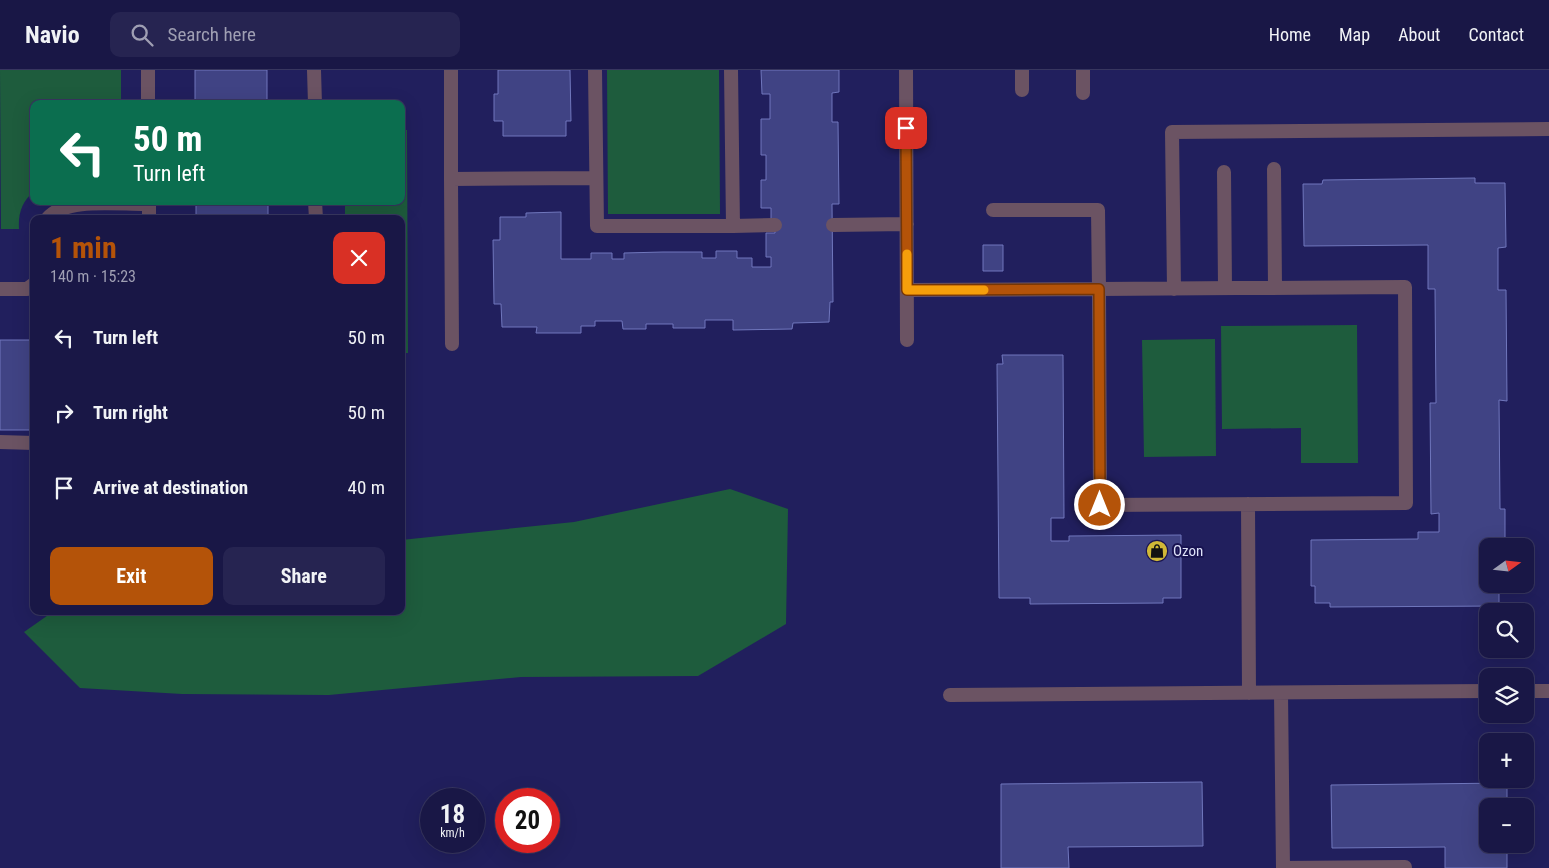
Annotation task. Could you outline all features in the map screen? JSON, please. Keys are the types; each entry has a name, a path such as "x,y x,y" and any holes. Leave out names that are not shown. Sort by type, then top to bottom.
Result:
{"lane":[{"path":"148,70 148,100"},
{"path":"314,70 315,100"},
{"path":"450,70 452,344"},
{"path":"595,70 596,226 775,225"},
{"path":"731,70 732,226"},
{"path":"906,70 908,340"},
{"path":"1022,70 1022,90"},
{"path":"1083,70 1083,92"},
{"path":"1174,289 1172,132 1549,129"},
{"path":"1274,169 1275,288"},
{"path":"1224,172 1225,288"},
{"path":"451,179 596,178"},
{"path":"50,215 54,211 71,205"},
{"path":"907,290 1099,289 1174,289 1405,287 1406,503 1100,505 1099,289 1098,210 993,210"},
{"path":"833,225 907,224"},
{"path":"0,289 27,289 30,287"},
{"path":"0,442 30,443"},
{"path":"1248,504 1249,693"},
{"path":"1534,691 1549,691"},
{"path":"950,695 1479,692"},
{"path":"1281,693 1283,868 1405,867"}],"green space":[{"path":"0,70 121,70 121,100 30,100 30,195 22,208 19,218 19,229 1,229"},
{"path":"607,70 719,70 720,214 608,214"},
{"path":"405,130 407,130 408,353 405,353 405,215 345,215 345,205 405,205"},
{"path":"1357,325 1358,463 1301,463 1301,428 1222,429 1221,326"},
{"path":"1215,339 1216,456 1144,457 1142,340"},
{"path":"730,489 788,509 786,624 698,676 521,677 329,695 182,694 80,688 24,632 48,615 405,615 405,540 574,522"}],"building":[{"path":"195,70 267,70 267,100 195,100"},
{"path":"498,70 570,70 571,121 566,121 566,136 503,136 503,121 494,121 494,94 498,94"},
{"path":"761,70 839,70 839,92 832,93 832,122 838,122 839,204 832,204 833,302 830,302 829,322 793,323 792,329 733,330 733,320 705,320 705,328 673,328 673,324 646,324 646,329 623,329 622,321 595,321 595,326 581,326 581,333 536,333 537,327 502,327 501,304 494,304 493,240 500,240 500,217 526,217 526,213 561,212 561,259 591,259 591,253 612,253 612,259 624,259 624,253 663,252 702,252 702,258 716,258 716,251 737,251 737,258 752,258 752,267 771,267 771,257 766,257 766,233 775,233 775,225 771,221 771,208 761,208 761,180 766,180 766,155 761,155 761,119 770,119 770,94 762,94"},
{"path":"1475,178 1475,183 1505,183 1506,247 1498,248 1498,290 1506,290 1507,401 1499,400 1500,509 1505,509 1505,538 1479,538 1479,593 1499,593 1499,603 1479,603 1479,606 1330,607 1330,603 1315,603 1315,586 1311,586 1311,540 1418,539 1418,532 1439,532 1439,513 1431,514 1430,403 1436,403 1435,289 1428,289 1428,245 1304,246 1303,184 1322,184 1323,180"},
{"path":"196,205 268,205 268,215 196,215"},
{"path":"983,245 1003,245 1003,271 983,271"},
{"path":"0,340 30,340 30,430 0,430"},
{"path":"1002,355 1063,355 1064,518 1051,518 1051,541 1069,541 1069,536 1181,535 1181,598 1163,598 1163,603 1030,604 1030,598 999,598 997,364 1003,364"},
{"path":"1202,782 1203,846 1068,847 1069,868 1001,868 1001,784"},
{"path":"1479,783 1479,788 1507,788 1507,798 1479,798 1479,853 1507,853 1507,868 1445,868 1445,847 1332,848 1331,785"}],"slow traffic":[{"path":"907,254 907,290 984,290"}],"place":[{"name":"Ozon","path":"1157,551"}],"route":[{"path":"906,128 907,290 1099,289 1100,505"}]}
